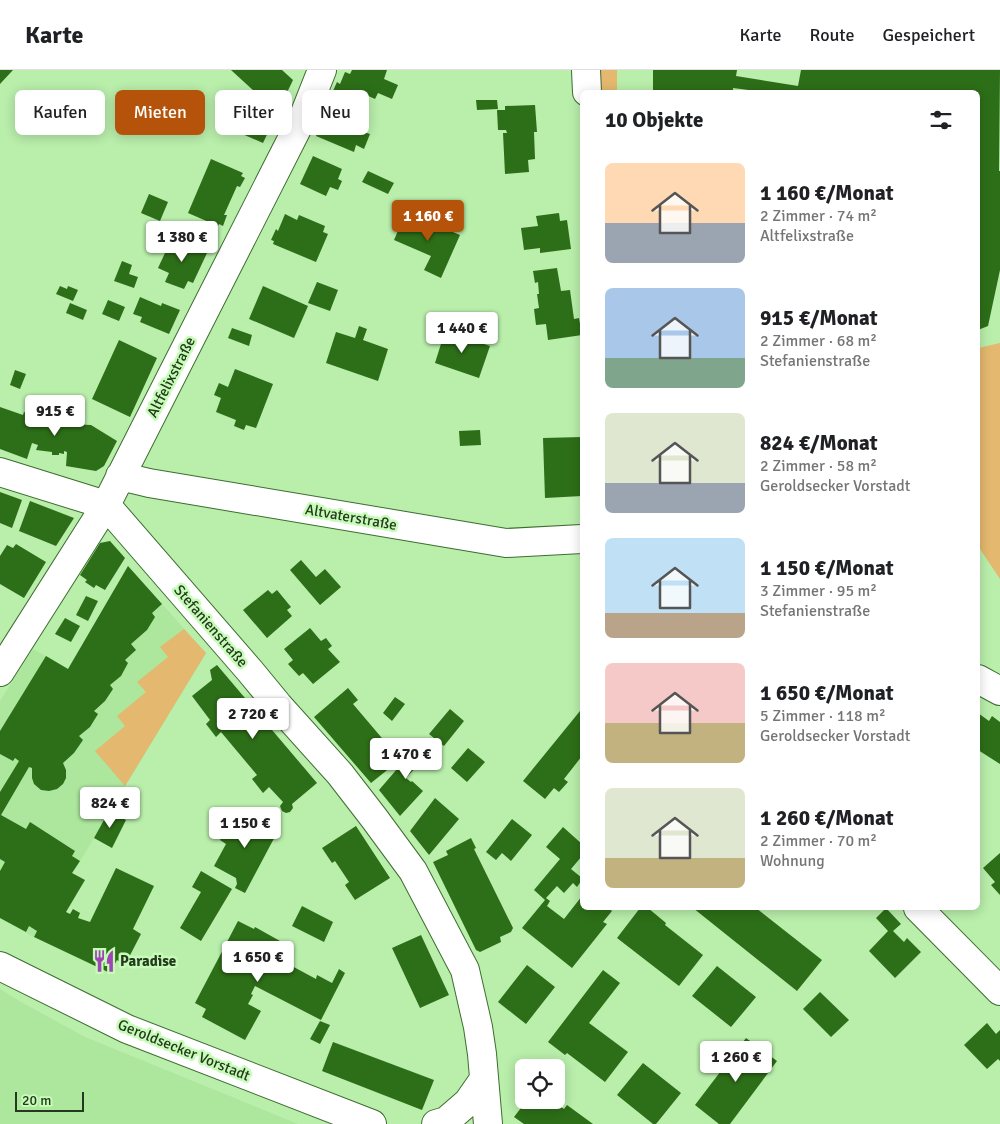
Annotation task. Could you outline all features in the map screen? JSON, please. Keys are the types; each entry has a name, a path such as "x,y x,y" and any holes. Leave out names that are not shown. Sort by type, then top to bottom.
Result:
{"street":[{"name":"Altfelixstraße","path":"0,672 106,505 305,113 322,70"},
{"path":"586,70 587,90"},
{"path":"0,472 106,505"},
{"name":"Altvaterstraße","path":"120,476 150,483 506,543 580,538"},
{"name":"Stefanienstraße","path":"106,505 340,774 413,871 465,970 478,1027 488,1124"},
{"path":"980,680 1000,691"},
{"path":"920,910 1000,991"},
{"name":"Geroldsecker Vorstadt","path":"0,966 127,1029 372,1124"},
{"path":"436,1124 446,1121 468,1102 484,1079"}],"shaded area":[{"path":"596,70 617,70 617,90 598,90"},
{"path":"1000,343 1000,579 980,549 980,348"},
{"path":"128,566 206,653 34,937 0,918 0,701 33,649 69,669"},
{"path":"184,629 206,653 125,786 95,751 125,726 117,716 146,692 137,682 168,657 160,647"},
{"path":"0,989 85,1037 298,1124 0,1124"}],"building":[{"path":"0,70 13,70 0,84"},
{"path":"231,70 282,70 293,80 288,90 253,90"},
{"path":"352,70 387,70 384,79 398,85 392,99 378,93 375,99 369,96 369,90 333,90 337,82 340,84 345,72 350,74"},
{"path":"653,70 737,70 736,76 798,86 801,70 1000,70 1000,270 988,326 980,329 980,90 748,90 733,88 733,90 653,90"},
{"path":"476,100 497,100 498,109 477,110"},
{"path":"535,105 537,132 534,132 535,159 528,160 529,172 505,174 503,133 507,133 506,130 498,130 497,110 505,110 505,106"},
{"path":"370,134 364,149 356,145 354,152 316,136"},
{"path":"245,135 267,135 263,143"},
{"path":"313,156 342,169 338,179 342,181 338,190 330,187 326,196 300,184"},
{"path":"211,159 243,173 241,176 245,178 240,187 237,186 224,215 227,215 223,226 219,224 218,226 188,213"},
{"path":"368,171 394,183 388,194 362,182"},
{"path":"149,194 168,202 160,221 141,213"},
{"path":"406,212 460,235 441,278 424,270 431,256 394,240"},
{"path":"559,213 560,221 567,220 571,249 540,253 540,248 524,250 521,228 538,226 536,216"},
{"path":"285,214 297,220 299,215 325,226 323,232 328,234 316,262 273,244 274,241 271,240 276,229 278,231"},
{"path":"172,238 179,241 180,238 196,245 195,248 207,253 193,283 188,281 184,289 165,282 169,273 158,268"},
{"path":"122,261 132,265 129,274 138,277 134,288 114,281"},
{"path":"557,268 561,291 570,290 574,319 579,318 580,335 548,340 546,324 536,325 534,309 539,308 537,294 539,294 538,282 535,283 533,271"},
{"path":"317,282 338,290 330,311 308,303"},
{"path":"60,286 67,289 68,286 78,290 73,301 56,294"},
{"path":"263,286 308,306 294,338 249,319"},
{"path":"140,297 161,306 162,303 180,310 169,334 140,322 142,317 133,314"},
{"path":"108,300 125,307 119,321 102,314"},
{"path":"70,303 87,310 83,320 66,313"},
{"path":"359,326 367,329 363,340 388,349 378,381 326,363 336,332 355,338"},
{"path":"232,328 252,335 249,346 228,338"},
{"path":"445,331 490,346 479,378 435,363"},
{"path":"119,340 157,358 130,417 92,399"},
{"path":"235,369 273,384 256,428 246,425 244,430 234,426 236,420 216,412 221,398 214,395 219,383 228,387"},
{"path":"15,370 26,374 20,389 10,385"},
{"path":"49,400 70,403 68,424 91,425 117,441 104,466 96,471 66,466 67,452 64,451 64,454 52,455 52,452 36,450 38,445 32,443 27,459 0,449 0,407 23,415 24,412 43,418"},
{"path":"480,430 481,445 460,446 459,431"},
{"path":"580,437 580,496 545,498 543,438"},
{"path":"0,492 22,500 12,528 0,523"},
{"path":"30,501 74,518 56,546 19,531"},
{"path":"110,541 125,558 105,590 96,585 94,588 85,582 87,580 80,575 100,543"},
{"path":"16,544 46,562 24,598 0,584 0,556 7,545 13,548"},
{"path":"301,560 316,577 325,569 341,587 320,605 290,570"},
{"path":"128,566 162,604 152,613 155,617 147,630 131,644 136,650 125,660 128,663 121,676 110,685 113,689 105,701 94,711 98,714 90,727 79,736 83,740 74,753 63,763 66,770 66,778 63,784 57,789 41,790 34,784 32,768 29,767 1,815 26,829 30,822 75,851 72,856 80,861 72,873 85,880 66,912 70,914 73,909 80,913 78,918 90,922 116,868 154,886 133,929 141,934 125,965 117,960 110,973 34,937 37,931 29,926 26,932 0,918 0,871 5,862 0,859 0,792 19,761 15,758 13,761 0,754 0,731 46,656 68,669"},
{"path":"268,590 272,594 277,590 291,607 287,610 292,616 267,638 243,610"},
{"path":"86,596 98,601 88,621 76,615"},
{"path":"65,618 80,626 71,642 55,634"},
{"path":"310,628 321,641 326,638 332,646 328,649 340,662 313,684 303,673 299,676 288,664 293,660 284,649"},
{"path":"217,665 317,783 292,804 293,808 290,812 282,811 280,806 283,802 269,787 263,793 252,779 257,775 221,732 216,737 206,724 210,720 192,696 212,680 210,670"},
{"path":"348,688 358,700 353,704 398,757 388,765 391,767 371,783 314,717"},
{"path":"395,697 405,704 392,721 383,713"},
{"path":"450,709 464,721 444,746 429,734"},
{"path":"580,711 580,759 564,779 568,782 559,792 554,788 545,799 523,781"},
{"path":"980,714 989,721 992,716 1000,722 1000,764 980,751"},
{"path":"422,740 435,751 420,768 417,766 406,778 423,791 400,816 379,790"},
{"path":"468,748 485,762 467,782 451,768"},
{"path":"435,798 459,819 429,855 410,831"},
{"path":"109,811 126,820 112,848 94,838"},
{"path":"244,811 279,829 245,893 235,888 237,884 236,878 214,866 226,844 220,840 228,825 234,828"},
{"path":"512,819 532,835 511,861 502,853 496,860 486,852"},
{"path":"356,826 390,878 355,900 345,885 349,882 335,861 332,863 322,848"},
{"path":"563,827 580,842 580,858 571,869 580,876 580,883 577,887 573,883 564,893 557,886 546,898 550,901 547,906 564,919 580,899 580,910 612,911 603,922 607,924 572,968 522,928 545,900 534,890 560,859 546,847"},
{"path":"471,838 476,848 474,849 513,928 511,932 500,937 501,942 480,952 476,950 433,862 448,855 446,851"},
{"path":"1000,853 1000,895 991,885 995,882 983,868"},
{"path":"201,871 232,889 201,941 180,928 201,892 192,887"},
{"path":"302,906 333,922 324,942 292,926"},
{"path":"638,910 650,910 666,923 665,925 703,955 679,986 617,938"},
{"path":"696,910 759,910 822,960 797,991"},
{"path":"884,910 888,910 901,924 893,931 904,942 907,938 921,952 895,978 869,951 888,931 876,918"},
{"path":"238,921 254,929 255,927 280,941 274,951 280,954 276,961 289,967 290,965 316,979 317,975 332,983 339,969 345,973 321,1020 255,986 248,1004 261,1011 245,1040 202,1017 206,1009 195,1003"},
{"path":"421,935 449,995 420,1008 392,948"},
{"path":"527,965 555,987 526,1024 498,1002"},
{"path":"717,966 756,997 731,1027 692,996"},
{"path":"603,970 620,983 589,1023 628,1052 605,1082 567,1053 565,1055 548,1042"},
{"path":"820,992 849,1020 831,1037 803,1009"},
{"path":"320,1021 330,1025 320,1044 310,1039"},
{"path":"987,1023 996,1034 1000,1030 1000,1061 998,1059 987,1069 964,1045"},
{"path":"746,1038 777,1061 730,1124 719,1124 695,1105"},
{"path":"333,1042 434,1080 422,1110 322,1071"},
{"path":"643,1063 681,1093 656,1124 653,1124 617,1095"},
{"path":"567,1105 593,1124 524,1124 514,1117 520,1109 565,1109"}],"place":[{"name":"Paradise","path":"104,961"}]}
